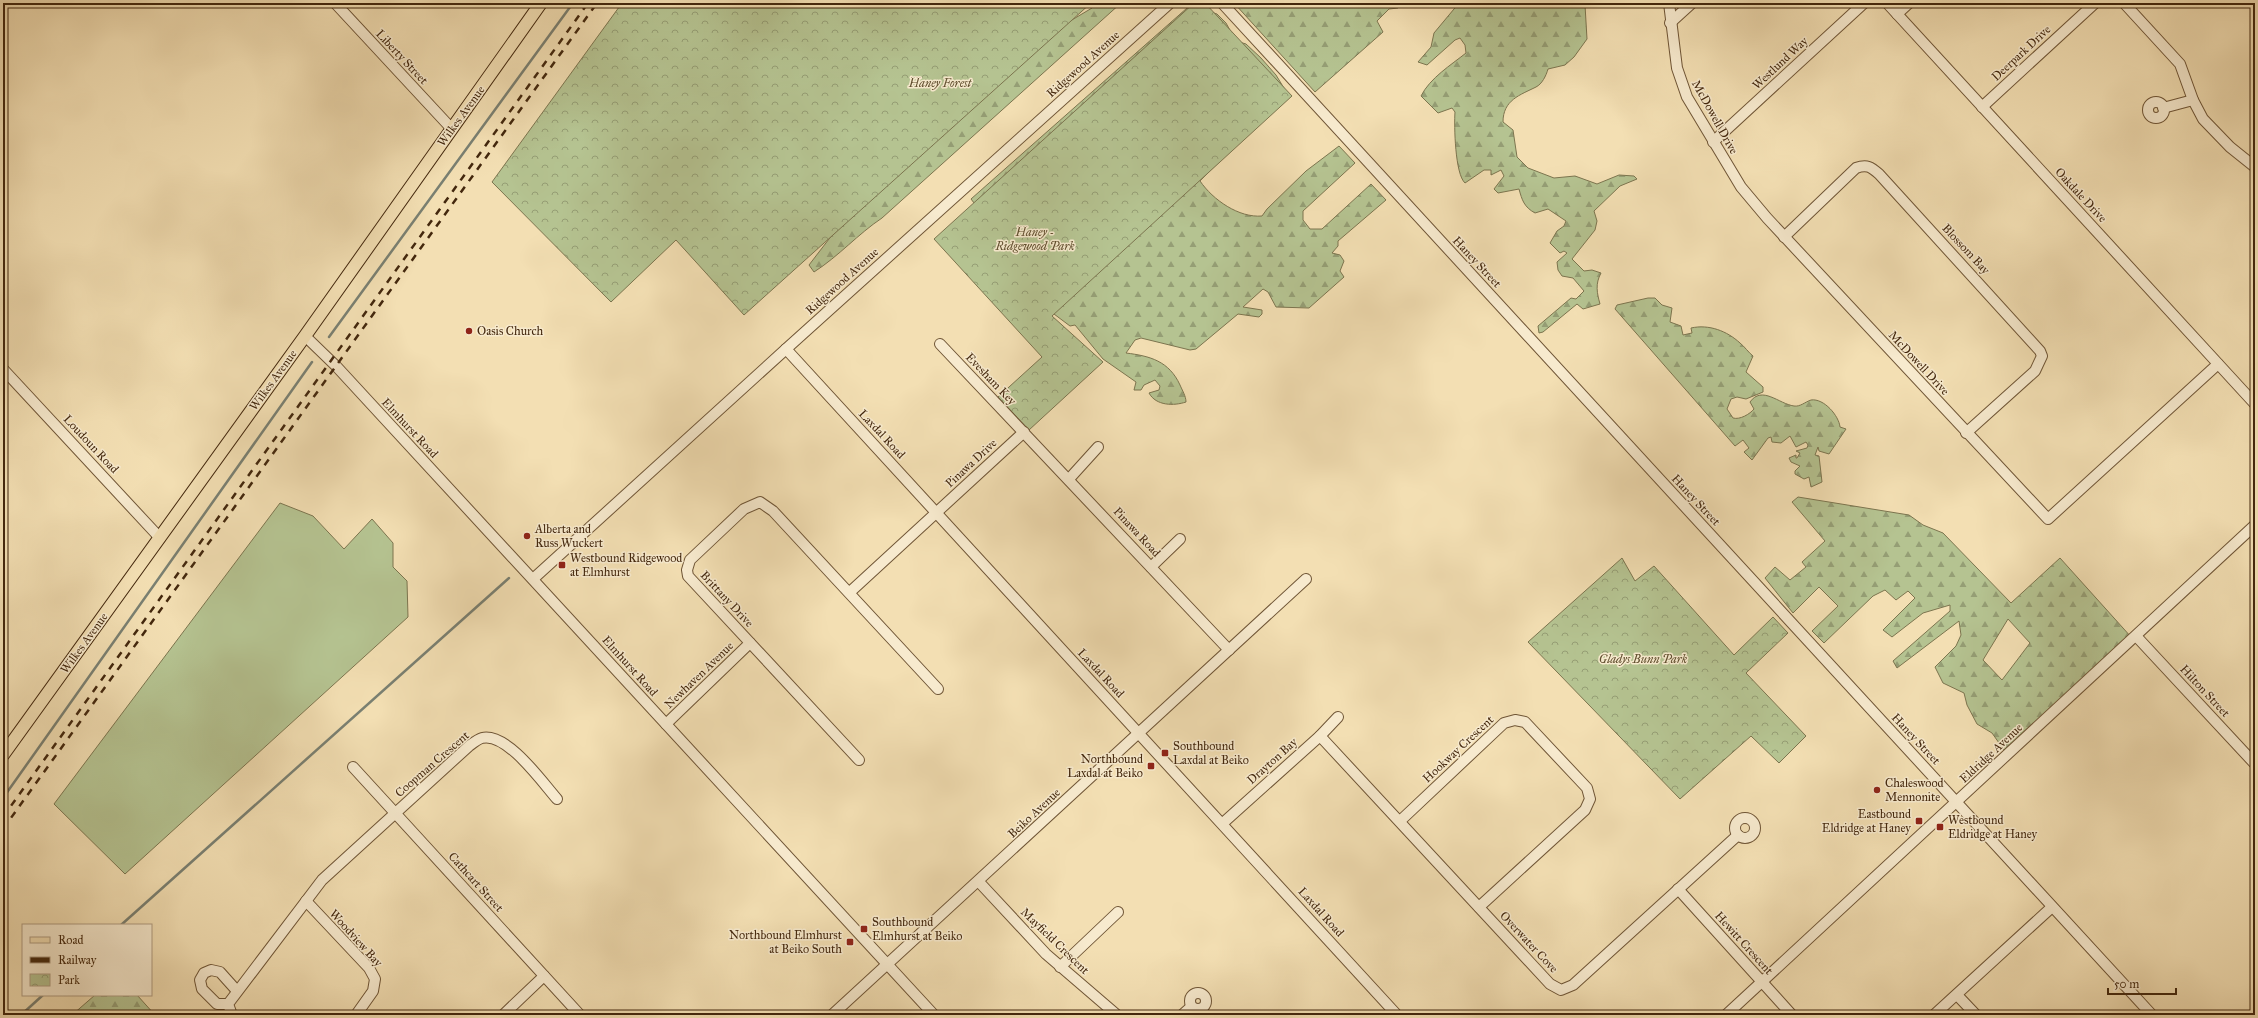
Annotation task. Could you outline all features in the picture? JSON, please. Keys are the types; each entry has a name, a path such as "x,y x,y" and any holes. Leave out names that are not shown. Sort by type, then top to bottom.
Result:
{"main road":[{"name":"Wilkes Avenue","path":"3,755 305,336 541,3"}],"street":[{"name":"Liberty Street","path":"335,3 451,128"},
{"name":"Ridgewood Avenue","path":"533,579 1170,3"},
{"name":"Haney Street","path":"1222,3 2152,1015"},
{"name":"McDowell Drive","path":"1669,3 1670,23 1681,84 1713,142 1752,202 1966,433 2048,519 2218,364"},
{"path":"1670,23 1692,3"},
{"name":"Westlund Way","path":"1713,142 1864,3"},
{"name":"Oakdale Drive","path":"1887,3 2255,404"},
{"path":"1897,14 1909,3"},
{"name":"Deerpark Drive","path":"1982,107 2095,3"},
{"path":"2124,3 2180,64 2193,100 2203,119 2230,147 2255,167"},
{"path":"2163,108 2193,100"},
{"name":"Blossom Bay","path":"1784,237 1856,168 1863,165 1871,167 1879,174 2040,351 2042,356 2035,371 1966,433"},
{"name":"Elmhurst Road","path":"305,336 336,366 934,1015"},
{"name":"Evesham Key","path":"940,344 1024,432"},
{"name":"Laxdal Road","path":"786,349 1398,1015"},
{"name":"Loudoun Road","path":"3,369 160,538"},
{"name":"Pinawa Road","path":"1024,432 1230,650"},
{"name":"Pinawa Drive","path":"936,513 1024,432"},
{"path":"1069,478 1098,447"},
{"name":"Brittany Drive","path":"860,760 688,576 687,570 690,560 744,509 753,503 760,502 773,511 850,592 938,689"},
{"path":"850,592 936,513"},
{"name":"Eldridge Avenue","path":"1726,1015 2255,525"},
{"path":"1152,567 1180,539"},
{"name":"Beiko Avenue","path":"832,1015 979,882 1306,580"},
{"name":"Hilton Street","path":"2136,636 2255,764"},
{"name":"Newhaven Avenue","path":"666,724 750,644"},
{"name":"Drayton Bay","path":"1223,824 1320,736 1338,717"},
{"name":"Hookway Crescent","path":"1400,821 1504,723 1515,720 1525,722 1587,788 1590,799 1585,810 1479,907"},
{"name":"Overwater Cove","path":"1320,736 1550,984 1561,990 1573,985 1738,835"},
{"name":"Coopman Crescent","path":"395,813 469,746 482,738 498,739 511,748 557,799"},
{"name":"Cathcart Street","path":"353,767 580,1015"},
{"path":"228,1004 237,991 252,976 322,880 395,813"},
{"name":"Mayfield Crescent","path":"979,882 1060,967 1117,1015"},
{"name":"Hewitt Crescent","path":"1678,889 1792,1015"},
{"name":"Woodview Bay","path":"306,901 369,968 375,979 373,991 356,1015"},
{"path":"1934,1015 2052,907"},
{"path":"1060,967 1118,912"},
{"path":"228,1004 218,1004 202,989 200,980 204,973 211,970 220,972 237,991"},
{"path":"502,1015 544,976"},
{"path":"1957,995 1976,1015"},
{"path":"228,1004 232,1015"},
{"path":"1182,1015 1191,1007"}],"green space":[{"name":"Haney Forest","path":"622,3 1091,3 744,315 676,240 611,302 492,182"},
{"path":"1091,3 1121,3 882,218 814,272 809,265 829,239 846,222 1060,27 1092,8"},
{"name":"Haney - Ridgewood Park","path":"1194,3 1205,3 1292,96 1052,316 1103,362 1029,430 998,397 1042,357 934,239"},
{"path":"1234,3 1402,3 1398,8 1389,9 1377,21 1383,32 1315,92"},
{"path":"1459,3 1587,3 1585,5 1587,39 1574,57 1565,65 1548,69 1544,80 1538,86 1509,103 1506,108 1503,122 1513,130 1517,157 1528,168 1554,178 1575,176 1597,184 1619,175 1634,176 1637,179 1620,186 1594,211 1597,221 1595,230 1572,259 1584,271 1592,270 1601,273 1597,288 1600,304 1583,309 1577,304 1543,332 1539,333 1538,326 1571,298 1576,299 1584,291 1573,278 1562,276 1558,270 1557,262 1567,253 1564,251 1560,253 1550,243 1557,231 1564,226 1566,221 1548,209 1535,213 1531,211 1524,203 1519,189 1498,193 1494,189 1504,176 1501,170 1491,175 1491,170 1484,170 1465,183 1459,170 1457,160 1455,112 1452,108 1438,113 1421,96 1435,78 1466,53 1465,45 1460,38 1455,40 1427,65 1418,62 1431,47 1434,33"},
{"path":"1194,7 1217,14 1226,23 1236,41 1246,44 1261,58 1276,75 1287,93 1200,181 1205,188 1219,201 1236,211 1253,216 1262,216 1267,209 1306,171 1339,146 1355,163 1303,211 1303,220 1310,229 1322,229 1371,184 1386,200 1338,241 1338,246 1332,253 1340,255 1344,261 1340,271 1344,277 1309,308 1276,307 1268,292 1263,289 1243,307 1262,310 1262,314 1259,317 1238,314 1196,349 1190,350 1141,338 1135,340 1126,353 1151,358 1164,365 1176,377 1184,393 1186,402 1166,404 1156,400 1149,393 1159,390 1160,386 1155,380 1144,385 1141,390 1134,390 1136,382 1103,359 1075,325 1070,326 1054,314 1019,273 1018,261 971,199 1187,8"},
{"path":"1648,298 1655,298 1662,305 1672,308 1670,322 1681,326 1683,335 1692,333 1691,328 1711,328 1724,332 1735,339 1753,356 1746,372 1763,387 1763,392 1746,399 1737,397 1731,399 1727,409 1733,418 1742,417 1750,413 1754,409 1750,402 1755,397 1760,395 1765,395 1794,406 1811,400 1816,400 1826,405 1834,413 1840,427 1846,429 1829,454 1819,451 1818,447 1815,455 1819,456 1822,482 1811,487 1809,477 1804,479 1795,474 1795,471 1800,466 1791,462 1789,458 1796,455 1797,458 1800,453 1796,451 1807,448 1808,445 1806,442 1796,447 1790,436 1781,443 1772,442 1771,437 1768,438 1752,460 1744,452 1749,448 1743,440 1735,446 1615,309 1617,305"},
{"path":"1798,497 1909,515 1923,525 1943,533 2011,603 2060,558 2132,638 2004,750 1992,733 1977,724 1967,705 1964,693 1943,683 1935,667 1956,646 1961,635 1959,621 1897,668 1893,661 1950,611 1950,605 1923,613 1892,637 1883,630 1915,598 1908,591 1896,600 1885,590 1873,596 1824,643 1812,631 1838,606 1819,587 1793,613 1765,578 1775,567 1790,580 1806,567 1802,562 1825,541 1792,502","holes":["2008,619 2030,643 2002,680 1983,660"]},
{"path":"280,503 313,516 344,549 372,519 393,543 393,567 407,581 408,617 125,874 54,804"},
{"name":"Gladys Bunn Park","path":"1622,558 1635,581 1654,566 1734,655 1773,617 1788,633 1746,673 1806,736 1779,763 1751,736 1680,799 1528,642"},
{"path":"94,996 138,996 155,1015 72,1015"}],"waterway":[{"path":"329,337 573,3"},
{"path":"3,798 312,362"},
{"path":"122,924 509,578"},
{"path":"21,1015 42,996"}],"railway":[{"path":"3,817 588,3"},
{"path":"3,829 597,3"}],"place":[{"name":"Oasis Church","path":"469,331"},
{"name":"Alberta and Russ Wuckert","path":"527,536"},
{"name":"Westbound Ridgewood at Elmhurst","path":"562,565"},
{"name":"Southbound Laxdal at Beiko","path":"1165,753"},
{"name":"Northbound Laxdal at Beiko","path":"1151,766"},
{"name":"Chaleswood Mennonite","path":"1877,790"},
{"name":"Eastbound Eldridge at Haney","path":"1919,821"},
{"name":"Westbound Eldridge at Haney","path":"1940,827"},
{"name":"Southbound Elmhurst at Beiko","path":"864,929"},
{"name":"Northbound Elmhurst at Beiko South","path":"850,942"}]}
